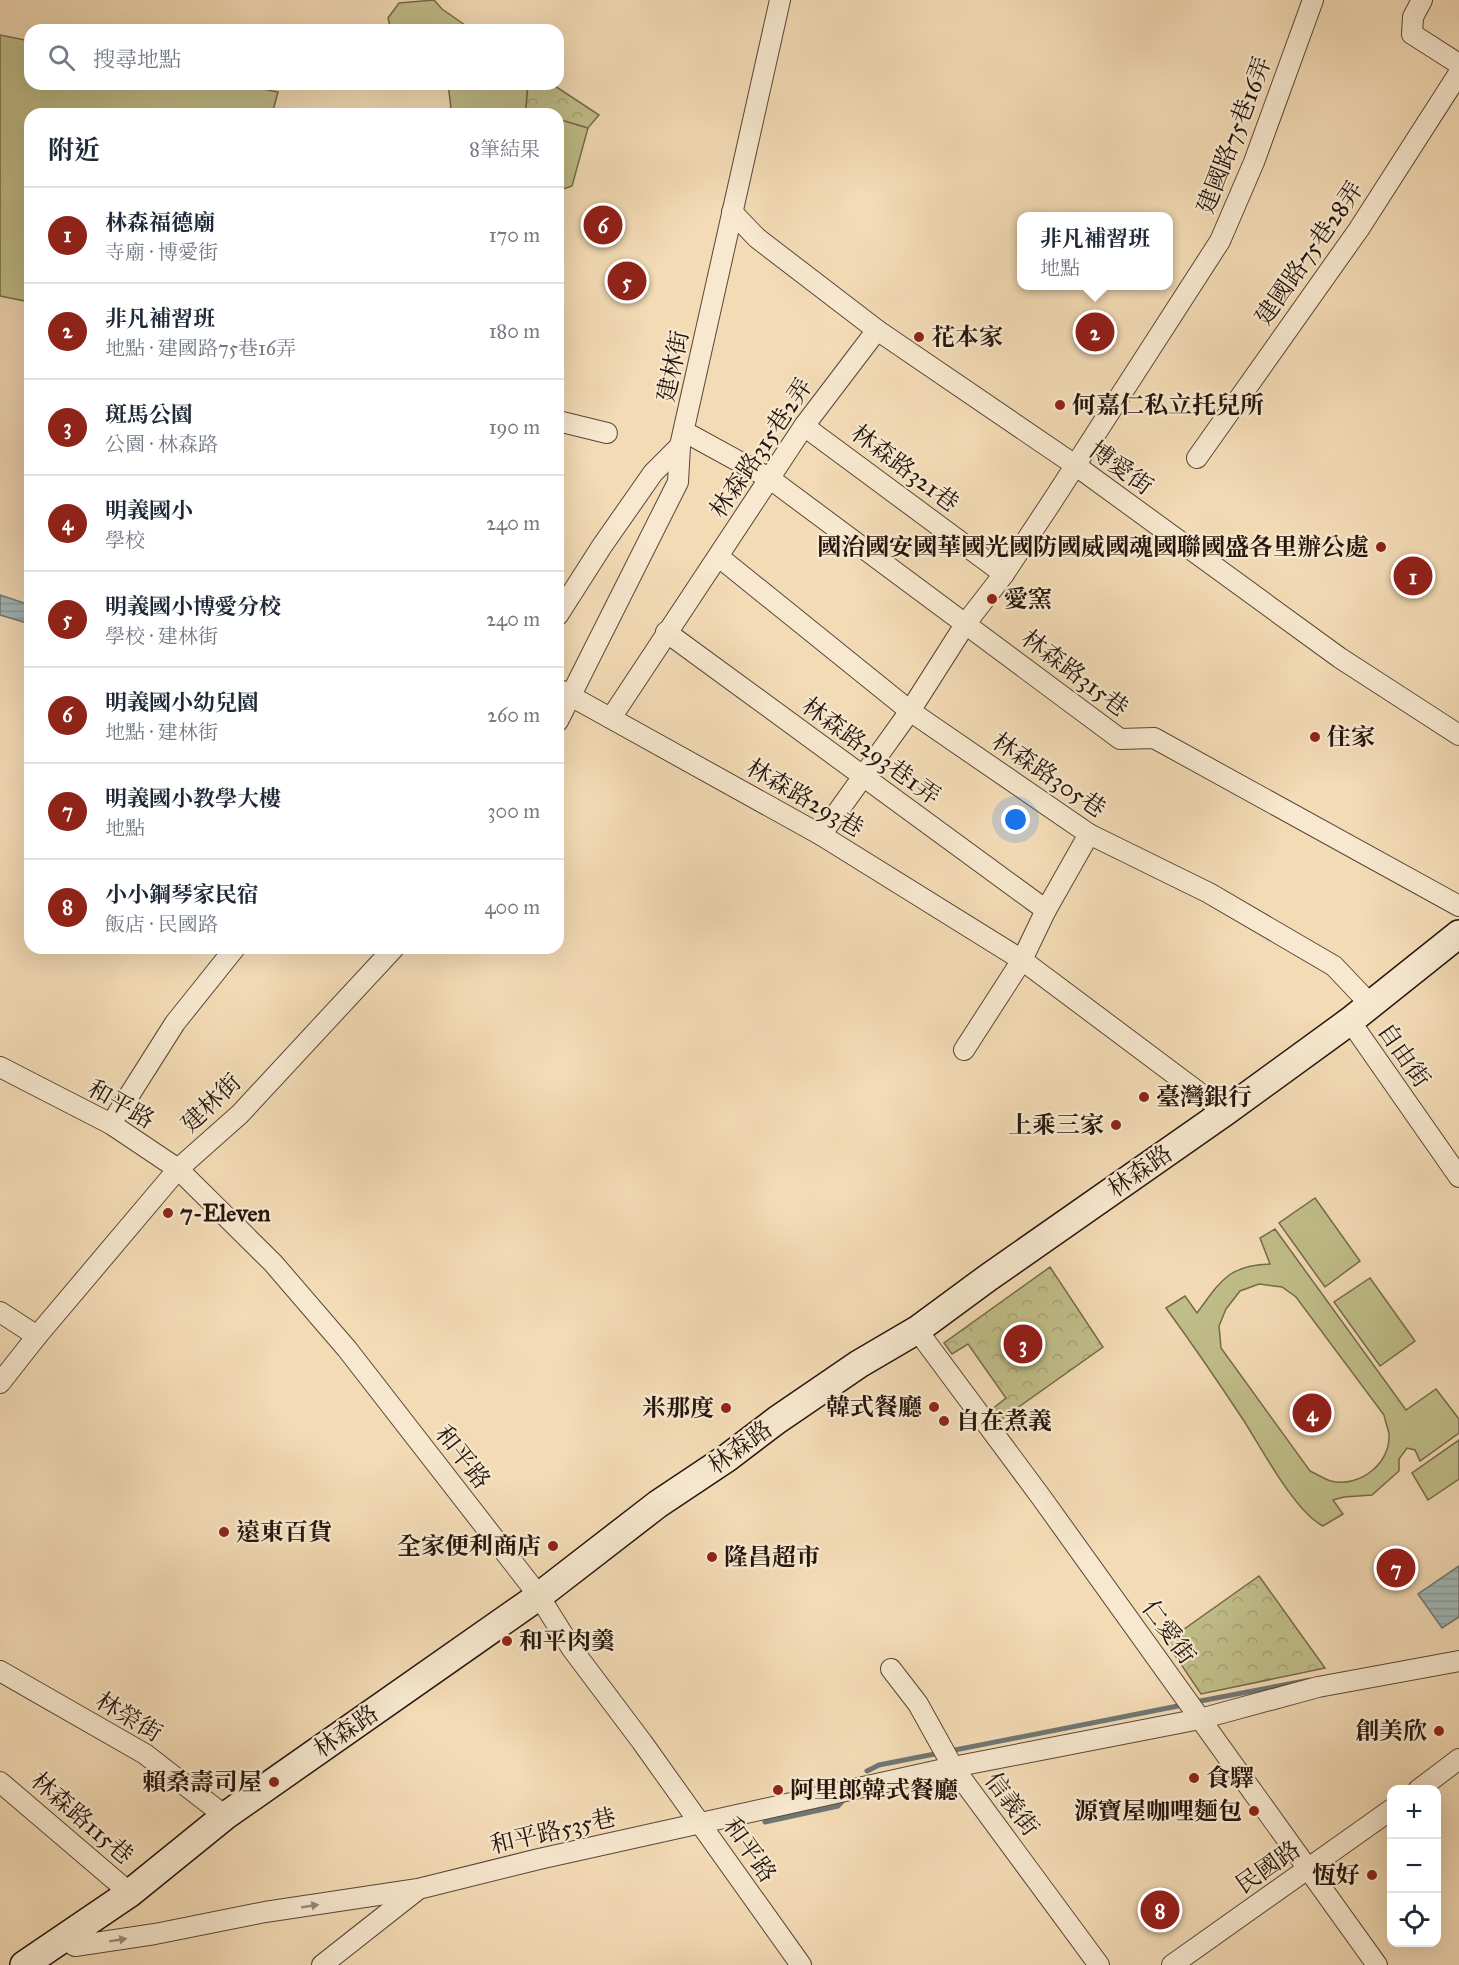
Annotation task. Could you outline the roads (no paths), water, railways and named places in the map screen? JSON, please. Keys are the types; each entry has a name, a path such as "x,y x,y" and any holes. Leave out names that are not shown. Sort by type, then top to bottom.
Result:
{"street":[{"name":"建林街","path":"565,692 678,483 682,439 780,0"},
{"name":"建國路75巷16弄","path":"1075,465 1220,241 1254,162 1313,0"},
{"path":"1422,0 1413,17 1412,34 1459,64"},
{"name":"建國路75巷28弄","path":"1197,458 1359,229 1459,73"},
{"name":"博愛街","path":"732,212 757,238 877,330 1075,465 1340,658 1459,735"},
{"name":"林森路315巷2弄","path":"611,718 666,632 719,558 804,426 877,330"},
{"path":"564,422 607,433"},
{"name":"林森路321巷","path":"804,426 1004,574"},
{"path":"564,606 653,473 682,439"},
{"name":"林森路315巷","path":"682,439 769,478 1120,739 1154,738 1459,906"},
{"path":"821,836 910,711 966,623 1004,574 1075,465"},
{"name":"林森路305巷","path":"719,558 910,711 1089,834 1209,893 1334,966 1370,1004"},
{"name":"林森路293巷1弄","path":"666,632 1046,910"},
{"name":"林森路293巷","path":"565,692 821,836 1022,960 1225,1112"},
{"path":"964,1050 1022,960 1046,910 1089,834"},
{"name":"林森路","path":"24,1965 130,1893 225,1816 539,1596 658,1504 859,1364 917,1330 1225,1112 1350,1021 1459,934"},
{"path":"111,1125 176,1023 230,954"},
{"name":"建林街","path":"0,1383 178,1169 240,1114 388,954"},
{"name":"自由街","path":"1350,1021 1459,1177"},
{"name":"和平路","path":"0,1067 111,1125 178,1169 273,1263 347,1349 539,1596 572,1649 801,1965"},
{"path":"0,1312 37,1336"},
{"name":"仁愛街","path":"917,1330 1041,1497 1377,1965"},
{"name":"和平路535巷","path":"63,1938 75,1946 155,1934 265,1912 418,1889 539,1859 700,1824 948,1756 1459,1661"},
{"name":"信義街","path":"891,1669 918,1704 948,1756 1099,1965"},
{"name":"林榮街","path":"0,1671 145,1754 225,1816"},
{"path":"1425,1785 1459,1760"},
{"name":"林森路115巷","path":"0,1782 130,1893"},
{"name":"民國路","path":"1172,1965 1387,1813"},
{"path":"322,1965 418,1889"}],"water":[{"path":"0,595 24,603 24,622 0,615"},
{"path":"1459,1566 1459,1617 1442,1628 1418,1594"}],"waterway":[{"path":"1195,1702 1310,1680"},
{"path":"867,1771 879,1765 1183,1705"},
{"path":"765,1822 838,1806 846,1797"}],"place":[{"name":"明義國小幼兒園","path":"603,225"},
{"name":"明義國小博愛分校","path":"627,281"},
{"name":"非凡補習班","path":"1095,332"},
{"name":"花本家","path":"919,337"},
{"name":"何嘉仁私立托兒所","path":"1060,405"},
{"name":"國治國安國華國光國防國威國魂國聯國盛各里辦公處","path":"1381,547"},
{"name":"林森福德廟","path":"1413,576"},
{"name":"愛窯","path":"992,599"},
{"name":"住家","path":"1315,737"},
{"name":"臺灣銀行","path":"1144,1097"},
{"name":"上乘三家","path":"1116,1125"},
{"name":"7-Eleven","path":"168,1213"},
{"name":"斑馬公園","path":"1023,1344"},
{"name":"韓式餐廳","path":"934,1407"},
{"name":"米那度","path":"726,1408"},
{"name":"明義國小","path":"1312,1413"},
{"name":"自在煮義","path":"944,1421"},
{"name":"遠東百貨","path":"224,1532"},
{"name":"全家便利商店","path":"553,1546"},
{"name":"隆昌超市","path":"712,1557"},
{"name":"明義國小教學大樓","path":"1396,1568"},
{"name":"和平肉羹","path":"507,1641"},
{"name":"創美欣","path":"1439,1731"},
{"name":"食驛","path":"1194,1778"},
{"name":"賴桑壽司屋","path":"274,1782"},
{"name":"阿里郎韓式餐廳","path":"778,1790"},
{"name":"源寶屋咖哩麵包","path":"1254,1811"},
{"name":"恆好","path":"1372,1875"},
{"name":"小小鋼琴家民宿","path":"1160,1910"}]}
